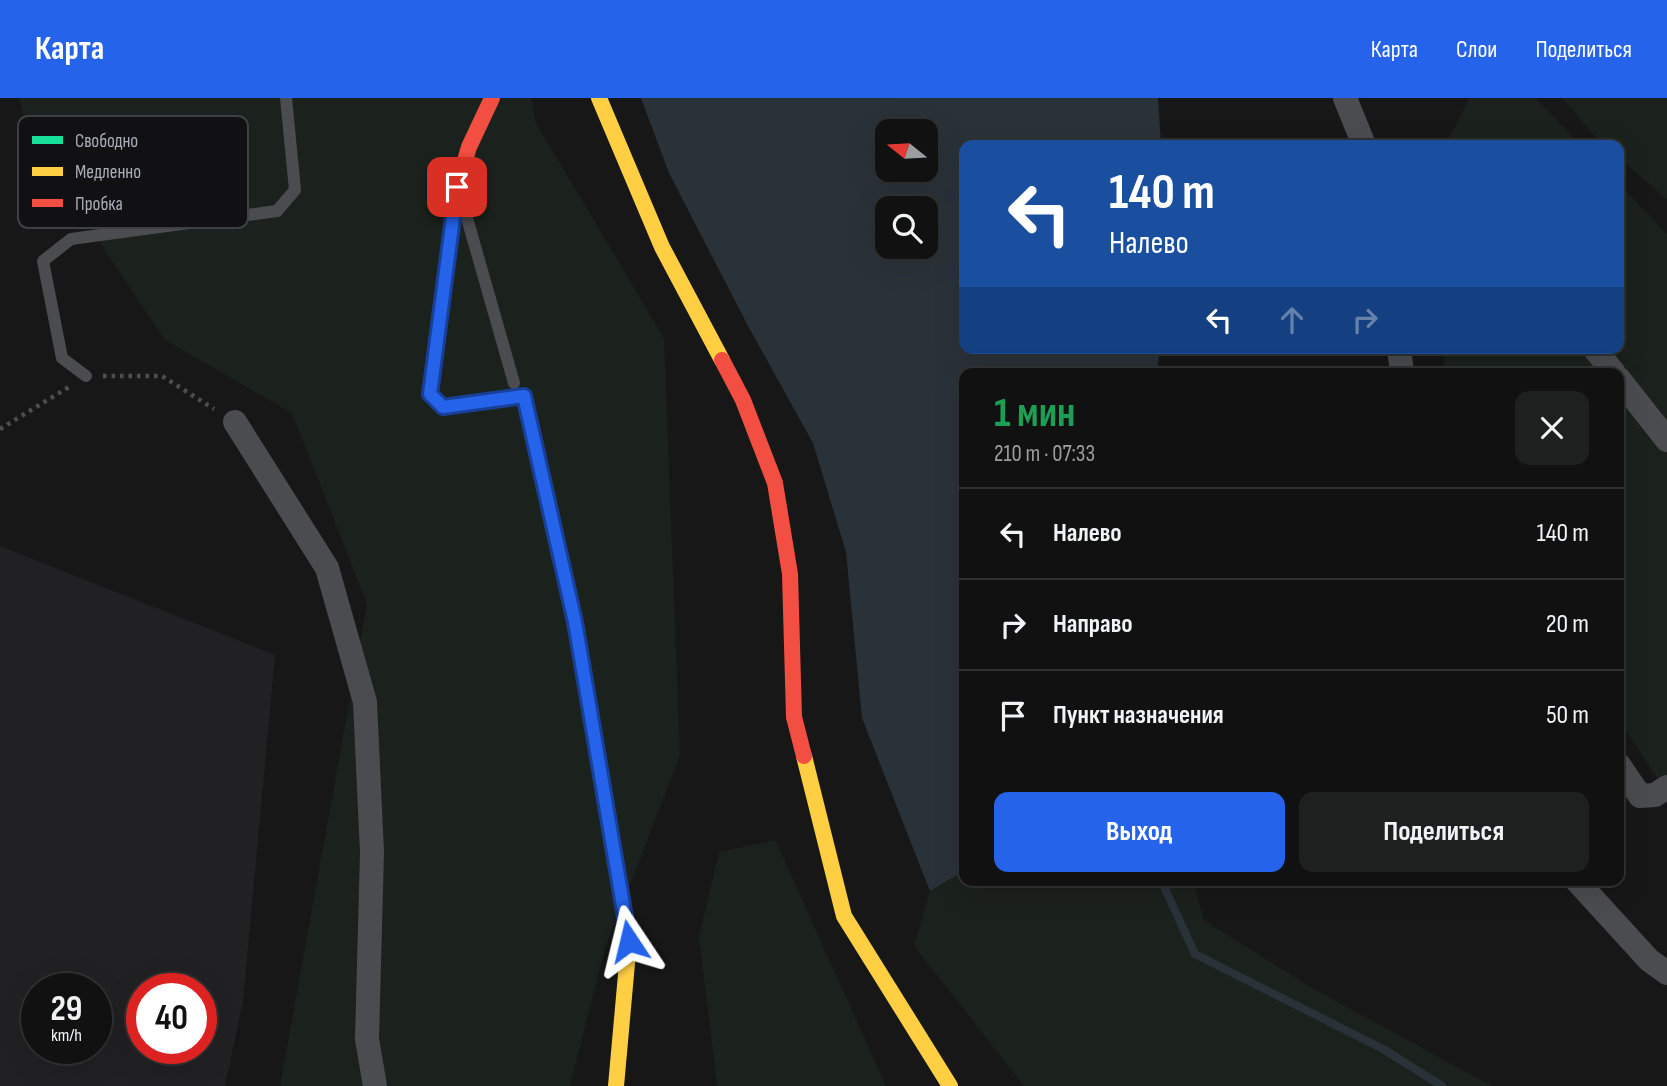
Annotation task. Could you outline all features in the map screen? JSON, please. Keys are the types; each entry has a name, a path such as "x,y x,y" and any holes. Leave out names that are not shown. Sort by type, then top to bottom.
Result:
{"street":[{"path":"492,98 469,147 457,187 430,394 443,407 524,396 575,622 629,941 617,1086"},
{"path":"599,98 662,247 743,400 775,483 790,574 794,717 844,916 950,1086"},
{"path":"1345,98 1362,140"},
{"path":"1599,354 1610,368"},
{"path":"1624,385 1667,440"},
{"path":"235,422 327,568 365,702 372,852 367,1039 375,1086"},
{"path":"1624,772 1640,796 1655,794 1667,787"},
{"path":"1581,886 1649,960 1667,974"}],"lane":[{"path":"248,215 277,211 295,190 286,98"},
{"path":"457,187 514,383"},
{"path":"86,376 62,358 43,261 71,239 152,228"}],"path":[{"path":"0,429 86,376 162,376 235,422"}],"shaded area":[{"path":"19,98 531,98 536,123 664,338 680,756 605,949 570,1086 280,1086 367,604 292,413 165,340 90,228 248,228 248,116 24,116"},
{"path":"641,98 1158,98 1161,140 959,140 959,354 1159,354 1158,368 959,368 959,874 930,891 862,718 846,552 813,443 747,324 669,173"},
{"path":"1470,98 1535,98 1576,140 1448,140"},
{"path":"1562,98 1667,98 1667,200 1624,162 1624,140 1596,138"},
{"path":"1624,189 1667,234 1667,793 1624,728 1624,368 1445,368 1443,354 1624,354"},
{"path":"0,546 275,655 243,1002 225,1086 0,1086"},
{"path":"776,840 886,1086 717,1086 699,937 719,852"},
{"path":"959,874 959,886 1194,886 1204,920 1314,989 1492,1086 1024,1086 914,946 930,891"}],"waterway":[{"path":"1164,886 1195,954 1383,1049 1442,1086"}],"traffic: fast":[{"path":"434,398 443,407 524,396 575,622 612,843"}],"traffic: slow":[{"path":"599,98 662,247 722,360"},
{"path":"804,756 844,916 950,1086"},
{"path":"612,843 629,941 616,1086"}],"traffic: jam":[{"path":"434,398 430,394 457,187 469,147 492,98"},
{"path":"722,360 743,400 775,483 790,574 794,717 804,756"}],"route":[{"path":"457,187 430,394 443,407 524,396 575,622 629,941"}]}
